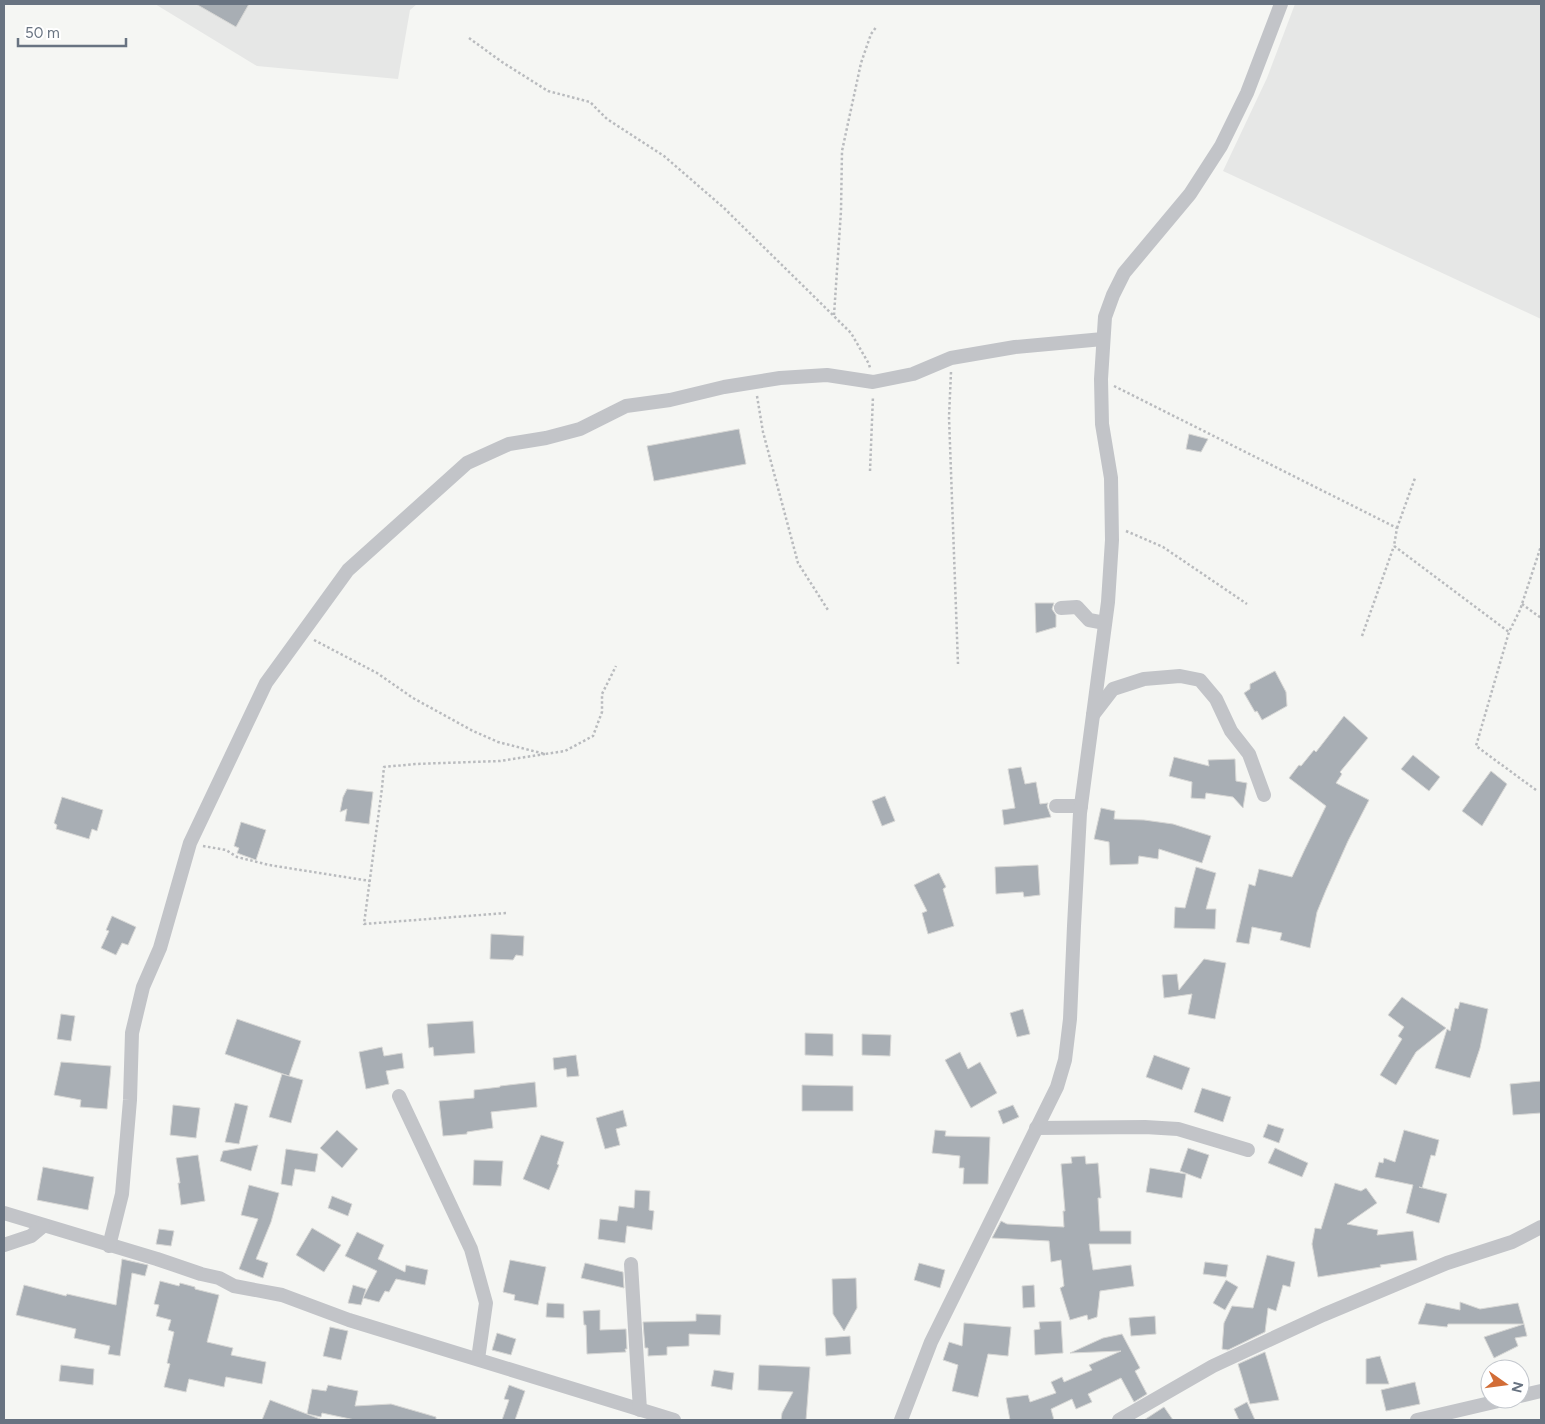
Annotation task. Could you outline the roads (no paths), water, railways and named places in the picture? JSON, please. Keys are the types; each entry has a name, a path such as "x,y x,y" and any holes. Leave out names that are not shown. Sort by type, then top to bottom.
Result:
{"street":[{"path":"901,1420 930,1342 1057,1087 1065,1060 1070,1019 1081,806 1105,623 1112,540 1111,478 1102,424 1101,380 1105,317 1124,273 1190,194 1220,146 1247,93 1281,4"},
{"path":"109,1246 122,1194 130,1100 132,1033 143,987 160,948 190,843 266,683 348,570 467,463 509,444 546,438 580,429 626,406 670,400 724,387 780,378 827,375 873,382 913,374 952,358 1015,347 1103,339"},
{"path":"1061,608 1077,607 1089,620 1105,623"},
{"path":"1093,715 1113,689 1144,679 1180,676 1200,680 1216,699 1231,731 1249,754 1264,795"},
{"path":"1056,806 1081,806"},
{"path":"399,1096 471,1249 486,1304 478,1359"},
{"path":"1036,1128 1144,1127 1178,1129 1248,1150"},
{"path":"4,1213 219,1278 234,1286 282,1295 349,1320 674,1420"},
{"path":"4,1246 30,1236 44,1226"},
{"path":"1119,1420 1213,1366 1324,1315 1447,1263 1512,1242 1541,1227"},
{"path":"631,1264 640,1410"},
{"path":"1418,1420 1480,1405"}]}
